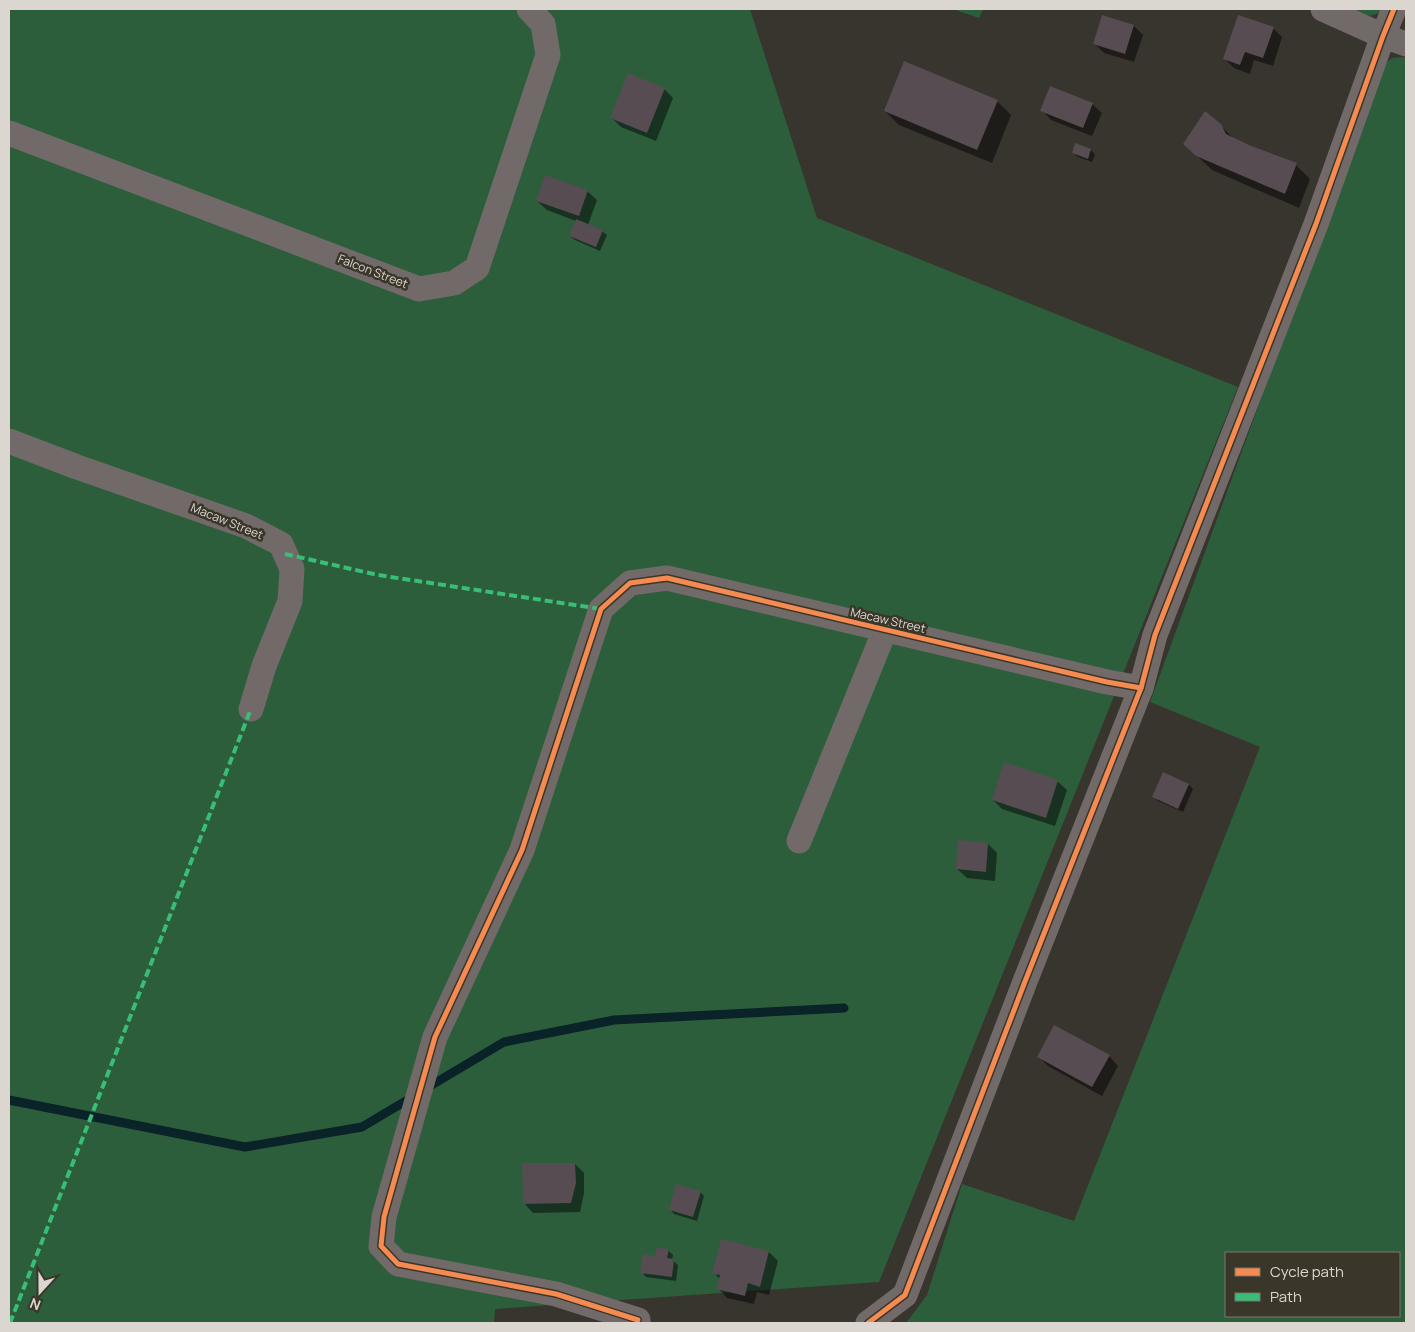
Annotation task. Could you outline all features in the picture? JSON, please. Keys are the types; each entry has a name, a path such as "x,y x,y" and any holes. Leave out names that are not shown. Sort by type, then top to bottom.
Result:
{"street":[{"name":"Falcon Street","path":"9,133 419,289 454,283 477,268 548,54 543,24 529,9"},
{"path":"1323,9 1383,36 1406,44"},
{"path":"868,1323 905,1295 1024,984 1141,688 1155,635 1316,224 1394,9"},
{"name":"Macaw Street","path":"9,441 77,467 246,526 281,544 292,569 290,601 264,666 251,709"},
{"name":"Macaw Street","path":"643,1322 556,1294 398,1264 381,1246 384,1217 436,1037 522,850 601,610 630,583 667,578 1107,682 1141,688"},
{"path":"798,841 885,630"}],"green space":[{"path":"9,9 750,9 817,218 1238,387 879,1282 495,1309 494,1323 9,1323"},
{"path":"953,9 983,9 979,18"},
{"path":"1346,9 1385,9 1375,14 1361,15"},
{"path":"1406,57 1406,1323 906,1323 927,1295 962,1184 1074,1221 1260,747 1150,702 1287,328 1379,68 1392,58"}],"building":[{"path":"1102,15 1134,25 1125,54 1093,44"},
{"path":"1238,15 1274,27 1263,58 1245,52 1240,65 1223,59"},
{"path":"904,61 998,100 977,150 884,111"},
{"path":"628,73 665,88 647,133 610,118"},
{"path":"1050,86 1093,103 1083,128 1040,111"},
{"path":"1205,111 1221,124 1226,134 1297,163 1285,194 1196,156 1183,144"},
{"path":"1075,143 1091,149 1088,159 1072,153"},
{"path":"545,175 588,190 579,216 536,201"},
{"path":"576,219 603,230 596,247 569,236"},
{"path":"1004,762 1058,780 1046,818 992,800"},
{"path":"1163,772 1189,784 1178,809 1152,797"},
{"path":"958,840 988,843 986,872 956,869"},
{"path":"1054,1025 1110,1055 1092,1087 1037,1057"},
{"path":"522,1163 575,1163 576,1183 571,1203 523,1204"},
{"path":"676,1184 701,1191 693,1217 669,1210"},
{"path":"721,1239 769,1251 760,1287 748,1283 745,1296 716,1289 720,1275 712,1274"},
{"path":"656,1248 669,1249 667,1258 674,1259 672,1277 640,1273 643,1254 655,1256"}],"waterway":[{"path":"425,1089 504,1042 614,1020 844,1008"},
{"path":"9,1100 245,1147 362,1127 414,1096"}],"marked path":[{"path":"285,554 378,575 601,609"},
{"path":"10,1323 251,709"}],"cycle path":[{"path":"868,1323 905,1295 1024,984 1141,688 1155,635 1316,224 1394,9"},
{"path":"638,1320 556,1294 398,1264 381,1246 384,1217 435,1037 522,850 601,609 630,583 667,578 1107,682 1141,688"}]}
